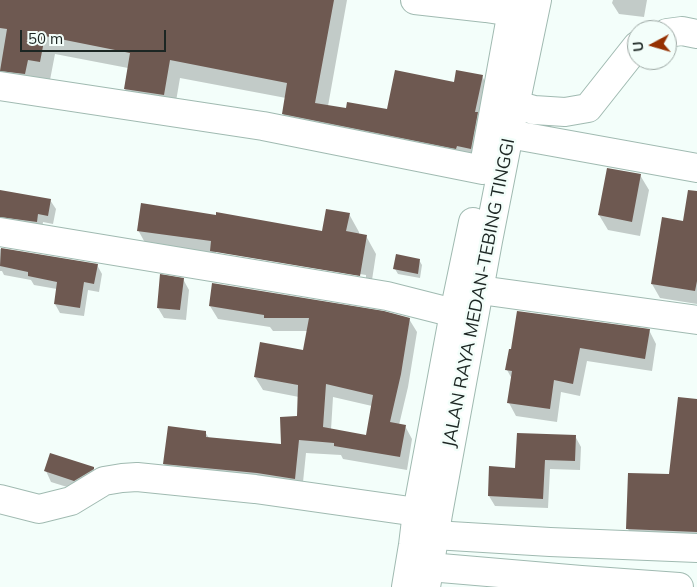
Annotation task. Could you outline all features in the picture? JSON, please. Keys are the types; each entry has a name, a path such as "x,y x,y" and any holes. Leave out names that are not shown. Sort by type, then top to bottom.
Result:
{"main road":[{"path":"415,0 486,8 513,6"},
{"name":"JALAN RAYA MEDAN-TEBING TINGGI","path":"428,577 434,535 509,134 536,0"},
{"name":"JALAN RAYA MEDAN-TEBING TINGGI","path":"406,587 417,512 513,6"},
{"path":"677,32 697,34"},
{"path":"516,105 534,110 565,112 588,108 627,59"},
{"path":"0,86 263,126 482,170"},
{"path":"509,134 697,168"},
{"path":"0,232 386,296 454,314"},
{"path":"480,290 697,320"},
{"path":"0,498 39,508 71,501 104,481 138,477 255,489 417,512"},
{"path":"434,535 697,548"},
{"path":"428,577 581,580 679,587"}],"building":[{"path":"0,0 334,0 315,103 346,108 347,102 387,109 395,70 454,82 456,70 483,75 475,112 478,112 471,149 457,146 456,149 282,114 287,83 170,60 164,95 124,89 130,53 45,36 40,62 28,60 25,74 0,71 7,29 0,28"},
{"path":"607,168 641,174 632,222 598,215"},
{"path":"0,190 51,199 48,216 38,214 37,222 0,217"},
{"path":"688,190 697,191 697,281 695,291 651,284 662,217 683,221"},
{"path":"141,203 216,215 216,212 322,231 326,209 350,213 346,231 367,235 360,276 210,251 211,241 137,231"},
{"path":"1,248 98,264 94,284 84,282 80,308 54,304 57,282 28,276 28,272 0,266"},
{"path":"396,254 420,259 418,274 393,269"},
{"path":"160,274 184,278 180,310 157,308"},
{"path":"212,283 384,311 410,318 401,374 390,422 406,425 400,457 334,446 334,443 299,440 295,479 257,473 163,464 168,426 206,431 206,437 281,444 280,417 297,416 298,385 254,377 260,342 303,350 309,318 264,318 264,315 209,306","holes":["326,384 373,395 366,435 323,427"]},
{"path":"517,311 650,329 645,359 580,348 573,384 554,380 550,409 507,403 512,371 505,370 509,349 511,349"},
{"path":"678,397 697,399 697,532 626,529 628,473 669,474"},
{"path":"517,433 576,435 575,461 545,460 543,499 488,496 489,466 515,468"},
{"path":"50,453 94,467 94,469 74,481 44,471"}]}
